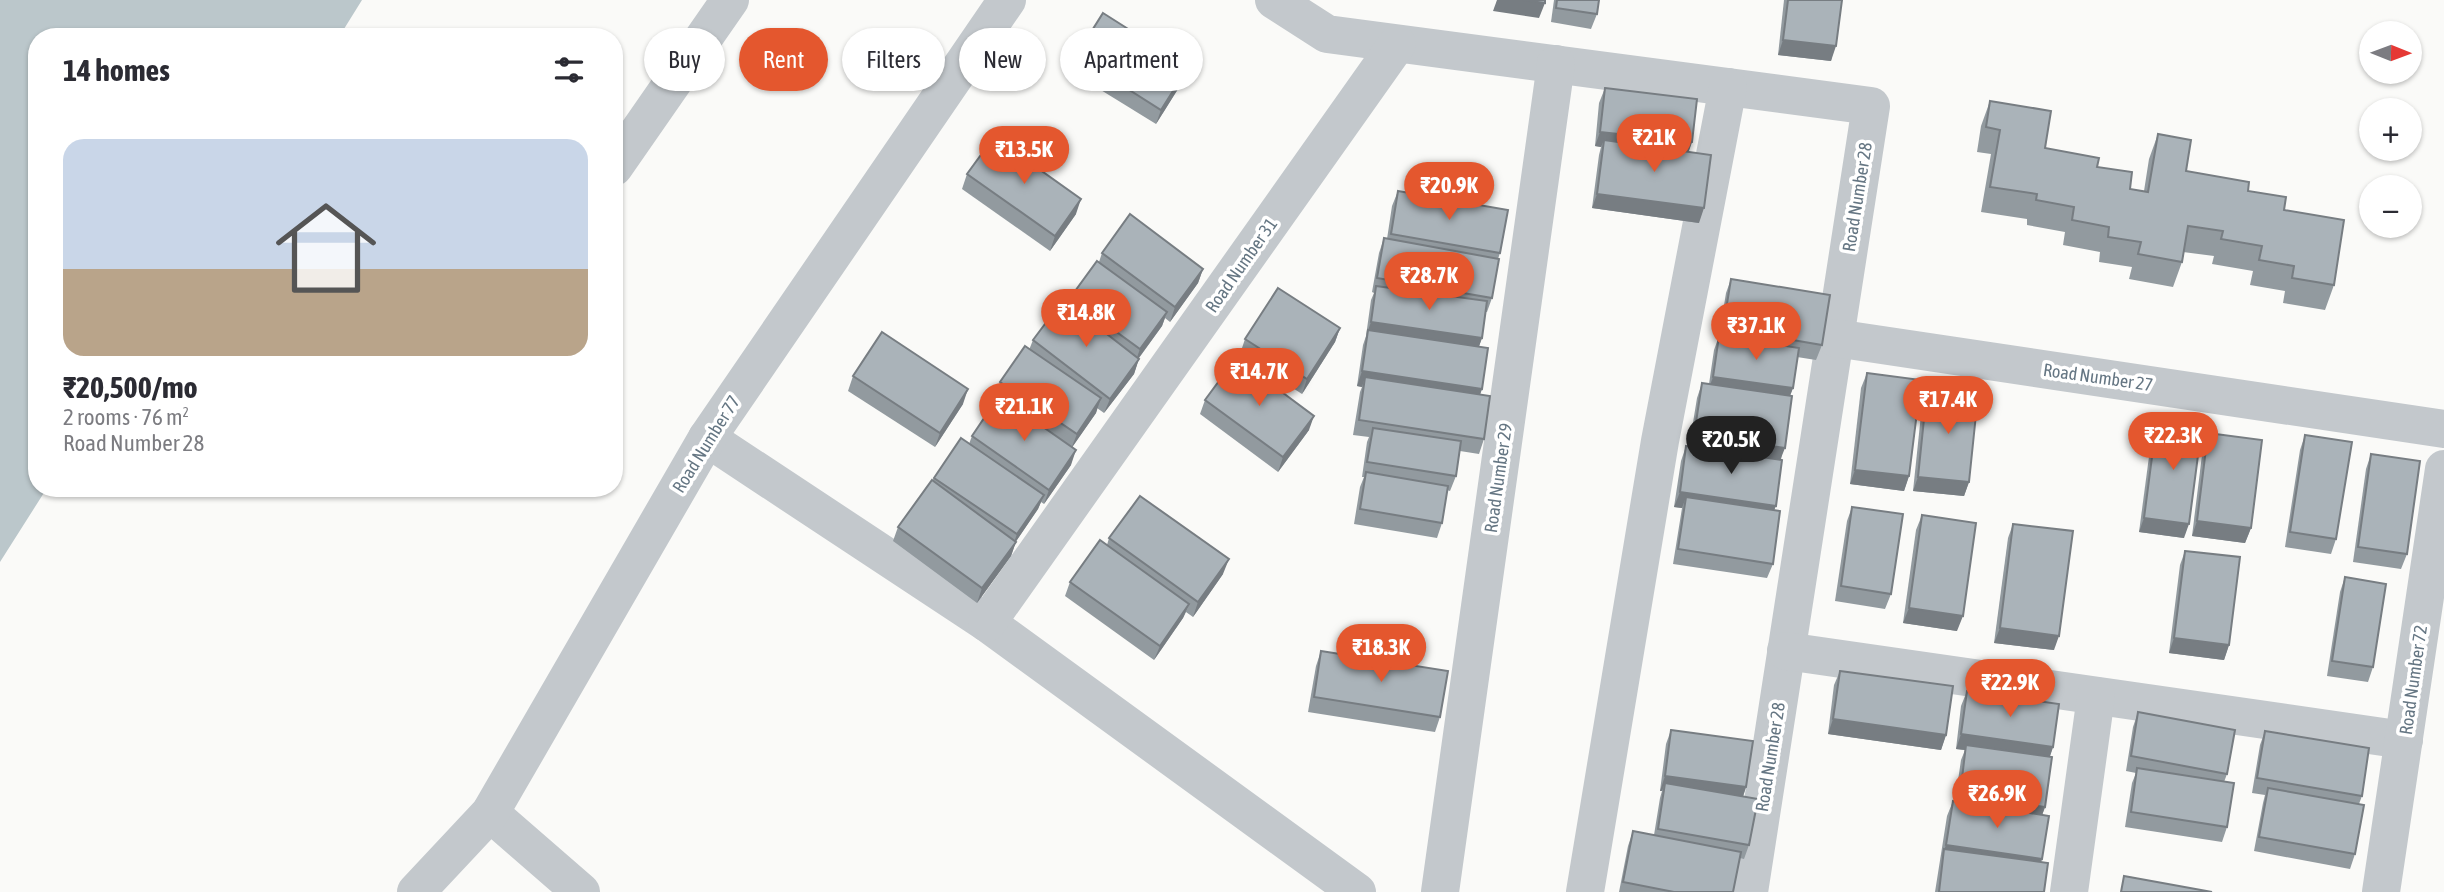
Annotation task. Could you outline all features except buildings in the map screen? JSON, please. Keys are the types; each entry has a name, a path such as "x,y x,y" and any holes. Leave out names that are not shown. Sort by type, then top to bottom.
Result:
{"street":[{"path":"623,154 730,0"},
{"name":"Road Number 77","path":"416,892 490,813 707,438 1007,0"},
{"name":"Road Number 28","path":"1274,0 1327,34 1871,106 1749,892"},
{"name":"Road Number 31","path":"987,623 1397,44"},
{"name":"Road Number 29","path":"1440,892 1556,64"},
{"path":"1585,892 1660,441 1728,87"},
{"name":"Road Number 27","path":"1835,338 2444,429"},
{"path":"707,438 987,623 1357,892"},
{"name":"Road Number 72","path":"2382,892 2444,469"},
{"path":"1786,652 2404,740"},
{"path":"2069,892 2096,696"},
{"path":"490,813 580,892"}],"shaded area":[{"path":"0,0 362,0 345,28 28,28 28,497 41,497 0,562"}]}
